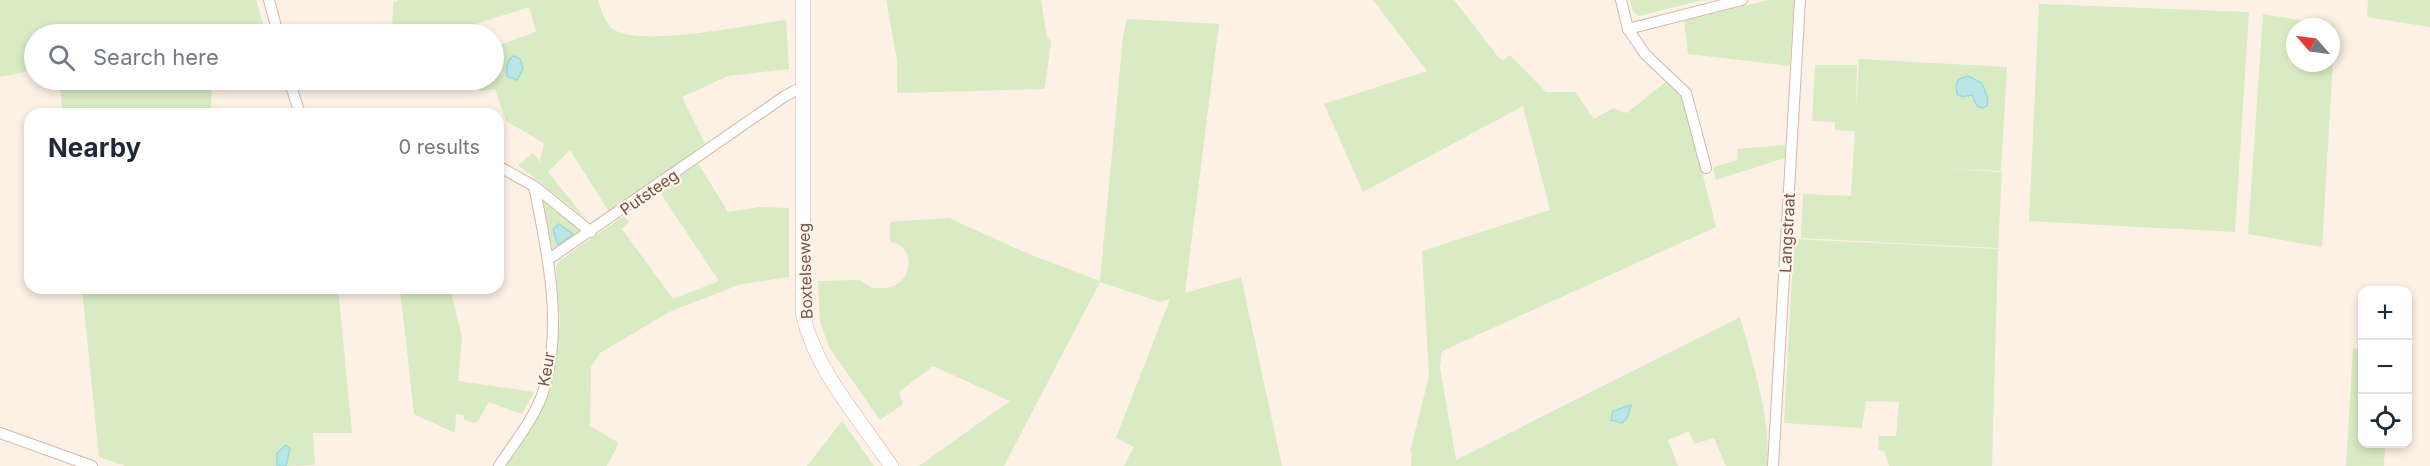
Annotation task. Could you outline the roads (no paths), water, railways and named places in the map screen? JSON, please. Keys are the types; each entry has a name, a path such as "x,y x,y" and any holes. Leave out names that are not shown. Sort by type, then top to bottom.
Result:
{"main road":[{"name":"Boxtelseweg","path":"803,0 803,315 809,338 823,370 891,466"}],"street":[{"path":"269,0 275,24"},
{"path":"1622,0 1629,29 1646,54 1686,93 1706,168"},
{"path":"1629,29 1742,0"},
{"name":"Langstraat","path":"1773,466 1800,0"},
{"name":"Putsteeg","path":"591,232 785,96 802,87"},
{"path":"292,90 298,108"},
{"path":"504,169 534,186 591,232 549,259"},
{"name":"Keur","path":"499,466 534,413 545,387 551,336 549,259 534,186"},
{"path":"0,432 92,466"}],"water":[{"path":"514,56 520,59 523,69 517,80 507,76 508,62"},
{"path":"1968,76 1982,83 1988,98 1987,106 1982,108 1977,106 1972,95 1962,97 1957,94 1956,85 1959,79"},
{"path":"559,224 573,234 558,245 553,229"},
{"path":"1631,405 1627,418 1622,423 1611,420 1613,411"},
{"path":"286,445 290,449 286,466 277,466 277,453"}]}
